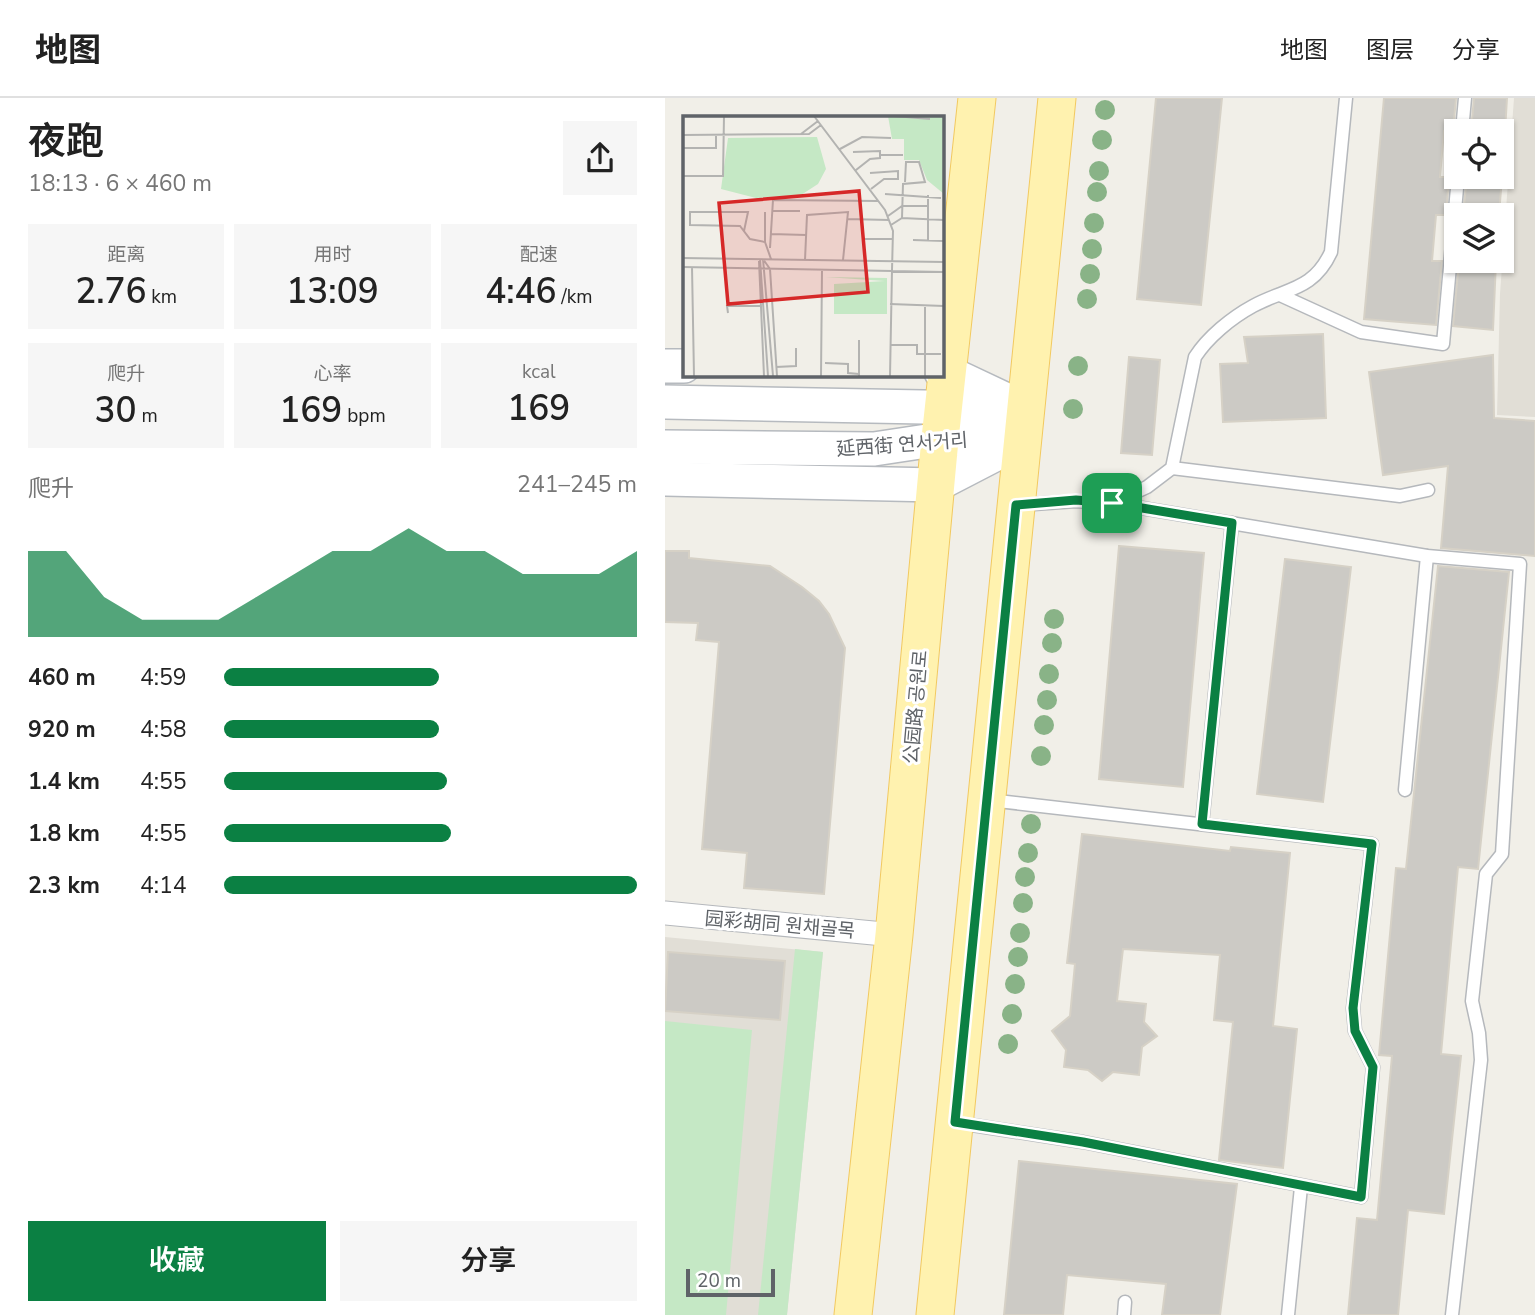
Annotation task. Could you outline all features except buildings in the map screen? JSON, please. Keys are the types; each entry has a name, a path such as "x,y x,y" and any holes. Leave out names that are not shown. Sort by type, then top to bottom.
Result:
{"main road":[{"name":"公园路 공원로","path":"853,1315 894,935 942,423 944,372 977,98"},
{"path":"935,1315 1057,98"},
{"path":"665,366 683,366"},
{"path":"944,372 1024,424"},
{"name":"延西街 연서거리","path":"665,402 942,423 1024,424"},
{"name":"延西街 연서거리","path":"665,447 874,449 942,423"},
{"name":"延西街 연서거리","path":"665,479 936,485 1024,424"}],"street":[{"name":"园彩胡同 원채골목","path":"665,913 894,935"}],"lane":[{"path":"1112,503 1147,486 1172,468 1195,357 1205,342 1251,307 1313,280 1324,267 1331,252 1346,98"},
{"path":"1463,119 1465,98"},
{"path":"1280,295 1361,332 1443,344 1457,189"},
{"path":"1172,468 1401,496 1428,490"},
{"path":"1016,505 1076,500 1112,503 1427,556 1520,564 1501,854 1486,874 1472,1001 1481,1060 1453,1315"},
{"path":"1202,824 1232,523"},
{"path":"1405,790 1427,556"},
{"path":"955,1122 1083,1142 1361,1197 1373,1067 1355,1031 1353,1008 1372,844 987,800"},
{"path":"1288,1315 1301,1186"}],"shaded area":[{"path":"1514,98 1535,98 1535,417 1497,415 1502,273 1514,273 1514,203 1506,203 1508,189 1514,189"},
{"path":"665,937 823,952 787,1315 665,1315"}],"green space":[{"path":"795,949 823,952 787,1315 758,1315"},
{"path":"665,1021 752,1030 726,1315 665,1315"}],"route":[{"path":"1076,500 1112,503 1232,523 1202,824 1372,844 1353,1008 1355,1031 1373,1067 1361,1197 1083,1142 955,1122 1016,505 1076,500"}]}
